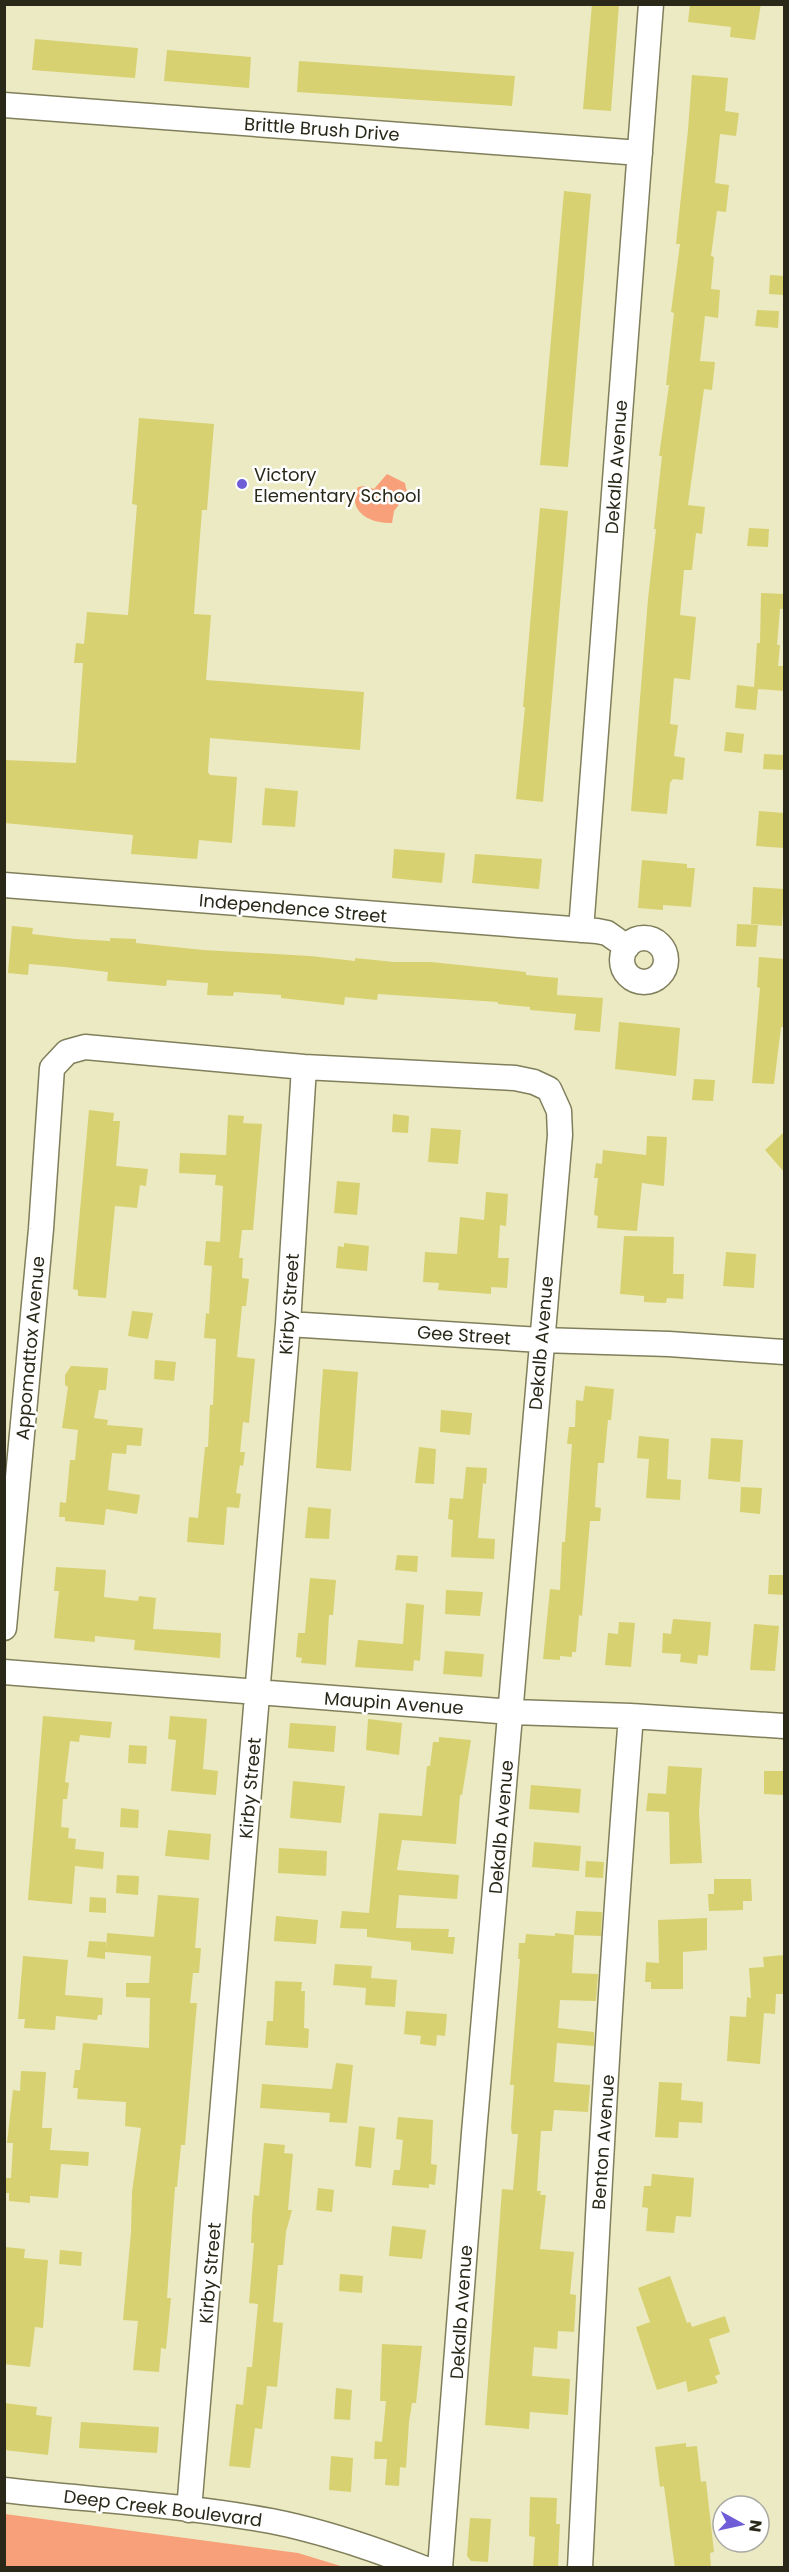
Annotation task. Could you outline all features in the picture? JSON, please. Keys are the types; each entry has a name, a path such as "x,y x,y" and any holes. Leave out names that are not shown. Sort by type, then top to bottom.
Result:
{"street":[{"name":"Dekalb Avenue","path":"581,930 651,4"},
{"name":"Brittle Brush Drive","path":"4,105 640,153"},
{"name":"Independence Street","path":"4,885 581,930 607,933 627,947"},
{"name":"Appomattox Avenue","path":"4,1628 41,1228 52,1068 67,1052 85,1047 304,1067"},
{"name":"Dekalb Avenue","path":"304,1067 515,1078 534,1082 549,1089 559,1111 560,1135 474,2133 440,2568"},
{"name":"Kirby Street","path":"189,2510 288,1324 304,1067"},
{"name":"Gee Street","path":"288,1324 784,1352"},
{"name":"Maupin Avenue","path":"4,1672 512,1712 784,1725"},
{"name":"Benton Avenue","path":"580,2568 621,1838 631,1716"},
{"name":"Deep Creek Boulevard","path":"4,2490 189,2510 274,2522 344,2541 423,2568"}],"shaded area":[{"path":"387,474 405,483 409,492 394,511 392,523 369,519 358,510 355,503 358,487 374,489"},
{"path":"5,2514 298,2553 344,2567 5,2567"}],"building":[{"path":"592,4 619,4 611,111 583,109"},
{"path":"690,4 761,4 755,40 730,37 731,27 688,22"},
{"path":"35,39 138,48 135,78 32,70"},
{"path":"167,50 251,57 249,88 164,81"},
{"path":"299,61 515,76 512,106 297,92"},
{"path":"692,75 728,78 725,111 739,113 736,136 720,134 715,183 729,185 726,212 717,211 711,256 714,257 711,289 720,290 718,318 705,316 700,361 715,362 712,390 704,389 688,505 705,507 702,534 696,533 692,570 684,570 680,615 696,617 690,680 674,678 670,724 678,725 674,756 685,758 683,780 673,779 670,783 667,814 631,811 662,456 659,456 669,385 666,385 674,313 671,312 680,244 676,244"},
{"path":"564,191 591,194 568,467 540,465"},
{"path":"770,275 784,276 784,295 769,294"},
{"path":"757,310 779,311 778,328 755,326"},
{"path":"139,418 214,424 207,510 202,510 194,614 211,615 206,680 364,692 360,750 210,738 208,772 210,775 237,777 232,843 199,840 197,859 131,854 133,835 4,823 4,760 76,763 83,663 74,663 76,643 84,644 87,612 128,615 137,505 132,504"},
{"path":"540,508 568,511 543,802 516,799"},
{"path":"749,528 769,529 768,547 747,546"},
{"path":"761,593 784,594 784,609 780,609 777,645 780,645 778,666 784,666 784,691 758,689 756,710 735,708 737,685 754,687 757,643 760,643"},
{"path":"726,732 744,734 742,753 724,751"},
{"path":"764,754 784,755 784,770 763,769"},
{"path":"265,788 298,791 295,827 262,825"},
{"path":"759,811 784,813 784,848 756,846"},
{"path":"394,849 445,853 442,883 392,878"},
{"path":"475,854 542,859 539,889 472,883"},
{"path":"642,860 687,864 687,868 695,868 691,907 663,905 663,910 638,908"},
{"path":"753,887 784,889 782,926 751,924"},
{"path":"737,924 758,925 756,947 736,946"},
{"path":"12,926 33,928 32,934 75,939 110,941 110,938 136,939 136,943 203,950 355,961 355,958 394,962 431,962 526,972 526,975 558,978 557,995 603,998 600,1032 574,1030 576,1014 530,1010 530,1007 498,1004 498,1002 378,994 377,1000 345,997 344,1005 281,998 281,995 234,992 233,996 207,995 208,983 167,980 166,986 107,981 108,972 65,967 29,964 28,975 8,973"},
{"path":"759,957 784,959 784,1027 781,1027 774,1084 752,1083 760,988 757,987"},
{"path":"619,1022 680,1028 676,1076 615,1069"},
{"path":"694,1079 715,1080 713,1101 692,1100"},
{"path":"89,1110 114,1113 113,1121 120,1121 116,1166 148,1169 146,1186 140,1185 137,1208 115,1206 106,1298 78,1296 78,1290 73,1289"},
{"path":"393,1114 409,1116 408,1133 392,1132"},
{"path":"228,1115 244,1116 243,1123 262,1124 253,1230 242,1230 239,1258 243,1258 242,1278 249,1279 246,1306 242,1306 237,1357 255,1359 249,1423 243,1422 240,1452 245,1452 243,1466 240,1465 236,1493 241,1494 239,1508 227,1507 224,1545 187,1542 189,1517 198,1518 205,1447 208,1447 210,1405 213,1405 216,1339 204,1338 206,1313 209,1314 212,1266 204,1265 206,1241 220,1242 223,1186 215,1185 216,1175 179,1173 180,1153 226,1155"},
{"path":"431,1128 461,1130 458,1164 428,1162"},
{"path":"784,1132 784,1172 765,1150"},
{"path":"647,1136 667,1137 664,1186 642,1183 637,1231 597,1228 598,1216 594,1215 598,1178 594,1178 596,1163 602,1164 603,1150 646,1155"},
{"path":"337,1181 360,1183 357,1215 334,1213"},
{"path":"486,1192 508,1194 506,1226 500,1225 498,1258 509,1258 507,1288 491,1287 491,1294 438,1290 439,1283 423,1282 425,1252 457,1254 460,1217 484,1220"},
{"path":"624,1236 674,1237 673,1274 684,1274 683,1299 667,1298 666,1303 644,1302 644,1296 620,1294"},
{"path":"344,1243 369,1246 367,1271 336,1268 338,1246 344,1247"},
{"path":"726,1252 756,1254 754,1288 723,1286"},
{"path":"132,1311 153,1313 148,1339 128,1336"},
{"path":"155,1360 176,1362 174,1381 154,1379"},
{"path":"71,1366 108,1368 106,1390 99,1390 94,1418 108,1420 107,1425 143,1428 141,1446 127,1445 126,1454 112,1453 108,1490 140,1495 137,1514 106,1509 104,1525 65,1521 65,1517 59,1517 60,1502 66,1503 70,1460 75,1460 78,1430 62,1428 68,1387 65,1385 65,1375"},
{"path":"323,1369 358,1372 351,1471 316,1468"},
{"path":"585,1386 614,1389 604,1463 598,1463 595,1507 601,1508 600,1521 590,1521 582,1616 579,1615 576,1652 572,1652 572,1657 560,1656 560,1660 543,1659 550,1589 560,1590 562,1542 565,1542 572,1444 567,1444 569,1427 575,1427 576,1400 583,1401"},
{"path":"441,1410 472,1413 470,1435 440,1432"},
{"path":"639,1436 669,1439 667,1479 681,1480 680,1500 646,1498 649,1459 637,1458"},
{"path":"711,1438 743,1440 740,1482 708,1479"},
{"path":"419,1447 436,1449 434,1484 415,1483"},
{"path":"466,1467 487,1468 486,1484 483,1483 478,1538 495,1539 494,1559 451,1557 453,1520 448,1519 450,1498 463,1499"},
{"path":"741,1487 762,1488 760,1514 740,1512"},
{"path":"308,1507 331,1509 329,1539 305,1538"},
{"path":"397,1555 418,1556 417,1572 395,1570"},
{"path":"56,1567 106,1570 104,1597 138,1601 139,1596 156,1598 153,1629 221,1633 220,1658 134,1650 135,1640 95,1636 95,1642 54,1638 59,1591 54,1591"},
{"path":"769,1575 784,1575 784,1595 768,1594"},
{"path":"310,1578 336,1580 333,1615 329,1615 326,1665 301,1663 302,1658 296,1657 298,1633 305,1633"},
{"path":"446,1590 483,1592 480,1616 445,1614"},
{"path":"406,1603 424,1605 420,1661 414,1660 413,1671 355,1667 358,1640 403,1644"},
{"path":"673,1619 711,1622 708,1656 698,1655 697,1664 680,1662 681,1654 662,1653 663,1633 671,1634"},
{"path":"619,1622 635,1623 631,1667 605,1665 608,1633 618,1634"},
{"path":"754,1624 779,1626 775,1671 750,1670"},
{"path":"445,1651 484,1654 482,1677 443,1674"},
{"path":"43,1716 112,1722 110,1738 80,1735 79,1742 70,1741 65,1782 69,1783 67,1799 63,1799 61,1827 69,1828 68,1838 76,1839 75,1849 104,1852 103,1869 75,1866 72,1904 28,1900"},
{"path":"170,1716 207,1719 203,1769 218,1771 216,1795 171,1791 176,1740 168,1739"},
{"path":"368,1719 402,1723 399,1755 366,1750"},
{"path":"290,1723 336,1726 334,1752 288,1748"},
{"path":"439,1737 471,1740 462,1795 460,1795 456,1844 402,1840 397,1870 459,1875 457,1899 399,1895 396,1928 449,1929 448,1937 455,1937 453,1954 411,1950 411,1942 367,1937 367,1929 340,1928 342,1911 369,1913 379,1813 422,1816 427,1766 430,1766 433,1742 439,1742"},
{"path":"129,1745 147,1746 146,1764 128,1763"},
{"path":"668,1766 702,1768 699,1812 702,1863 670,1864 669,1812 646,1811 648,1793 666,1794"},
{"path":"764,1771 784,1771 784,1795 764,1794"},
{"path":"293,1781 345,1786 341,1823 290,1818"},
{"path":"531,1785 581,1789 579,1813 529,1809"},
{"path":"121,1808 139,1810 138,1828 120,1827"},
{"path":"168,1830 211,1834 209,1860 165,1856"},
{"path":"534,1842 581,1846 579,1871 532,1867"},
{"path":"279,1848 327,1851 326,1876 278,1873"},
{"path":"586,1861 604,1862 603,1878 585,1877"},
{"path":"117,1875 139,1876 138,1895 116,1893"},
{"path":"714,1879 751,1879 752,1901 743,1901 743,1910 709,1911 708,1894 714,1894"},
{"path":"158,1895 199,1898 195,1948 201,1948 199,1973 193,1973 190,2003 197,2003 185,2145 181,2145 177,2187 175,2187 167,2298 171,2298 166,2349 161,2348 159,2372 133,2370 138,2321 123,2320 131,2232 132,2192 141,2128 125,2126 126,2102 77,2099 78,2088 73,2088 75,2070 80,2070 83,2043 149,2048 150,1998 126,1997 126,1983 149,1983 151,1956 105,1952 105,1959 87,1957 89,1941 106,1942 106,1950 107,1933 154,1937"},
{"path":"90,1897 106,1898 106,1913 89,1912"},
{"path":"576,1911 602,1912 601,1936 574,1935"},
{"path":"276,1916 318,1920 316,1944 274,1941"},
{"path":"707,1918 707,1950 683,1952 683,1989 651,1989 651,1982 645,1982 646,1962 659,1963 658,1920"},
{"path":"555,1933 574,1935 572,1973 598,1974 596,2001 560,2000 558,2028 594,2032 594,2046 557,2043 554,2082 590,2085 588,2112 554,2110 552,2131 541,2131 537,2191 541,2191 540,2195 546,2195 540,2249 574,2252 570,2294 576,2295 574,2332 558,2331 557,2349 534,2347 532,2376 570,2379 568,2415 530,2412 529,2429 485,2425 502,2189 513,2190 518,2134 512,2134 511,2128 514,2085 510,2085 520,1959 518,1959 519,1943 525,1943 526,1934 555,1936"},
{"path":"784,1955 784,1994 776,1994 775,2014 764,2013 760,2064 727,2061 730,2016 746,2017 747,1997 751,1998 749,1968 764,1967 763,1957"},
{"path":"23,1956 68,1960 65,1995 103,1998 102,2015 98,2015 97,2020 56,2016 55,2030 24,2028 25,2019 18,2019"},
{"path":"335,1964 372,1966 371,1978 397,1980 395,2007 365,2005 366,1988 333,1985"},
{"path":"275,1981 302,1982 301,1991 305,1991 304,2028 309,2029 308,2048 265,2045 267,2021 273,2021"},
{"path":"406,2011 447,2014 445,2036 437,2035 436,2046 420,2044 421,2036 404,2034"},
{"path":"336,2063 353,2065 347,2123 329,2122 330,2113 260,2108 262,2084 332,2089"},
{"path":"21,2071 46,2072 42,2128 52,2128 50,2150 89,2152 88,2166 61,2164 58,2198 30,2196 30,2203 9,2201 9,2193 4,2193 4,2178 11,2178 13,2143 7,2143 13,2090 20,2091"},
{"path":"659,2082 682,2083 681,2100 703,2102 702,2123 679,2122 678,2138 655,2137"},
{"path":"398,2117 433,2120 431,2164 437,2165 435,2185 429,2184 429,2188 392,2185 394,2170 400,2170 403,2140 396,2139"},
{"path":"359,2126 375,2128 371,2168 355,2166"},
{"path":"264,2143 285,2145 284,2153 293,2154 288,2210 292,2210 286,2232 283,2265 278,2265 273,2322 283,2323 277,2387 267,2386 262,2429 255,2428 250,2468 229,2466 236,2404 243,2405 247,2367 252,2367 258,2304 249,2303 254,2243 251,2243 252,2216 254,2195 259,2196"},
{"path":"652,2174 694,2178 691,2217 676,2216 674,2233 646,2231 648,2208 642,2207 644,2186 651,2186"},
{"path":"318,2188 334,2190 332,2212 316,2210"},
{"path":"392,2226 426,2230 422,2259 389,2256"},
{"path":"5,2247 25,2249 24,2258 48,2260 43,2328 35,2327 30,2367 4,2364"},
{"path":"60,2250 82,2252 81,2266 59,2264"},
{"path":"340,2274 363,2276 362,2293 339,2291"},
{"path":"670,2276 687,2323 690,2322 692,2327 725,2316 730,2332 709,2339 720,2374 715,2376 718,2383 688,2392 686,2381 657,2390 636,2327 650,2322 638,2288"},
{"path":"382,2344 422,2346 416,2403 412,2403 409,2422 406,2468 400,2467 399,2486 385,2485 387,2459 374,2459 375,2441 382,2442 386,2401 380,2401"},
{"path":"336,2388 352,2390 350,2420 334,2419"},
{"path":"4,2403 37,2407 36,2415 52,2417 48,2455 4,2450"},
{"path":"81,2422 159,2427 157,2453 79,2448"},
{"path":"686,2443 686,2447 697,2446 701,2482 706,2481 711,2525 711,2568 675,2568 664,2486 660,2487 655,2447"},
{"path":"331,2456 353,2458 351,2492 329,2490"},
{"path":"530,2497 557,2498 556,2524 560,2524 558,2568 533,2568 535,2537 529,2536"},
{"path":"470,2518 491,2519 488,2562 471,2561 467,2556"}],"place":[{"name":"Victory Elementary School","path":"242,484"}]}
